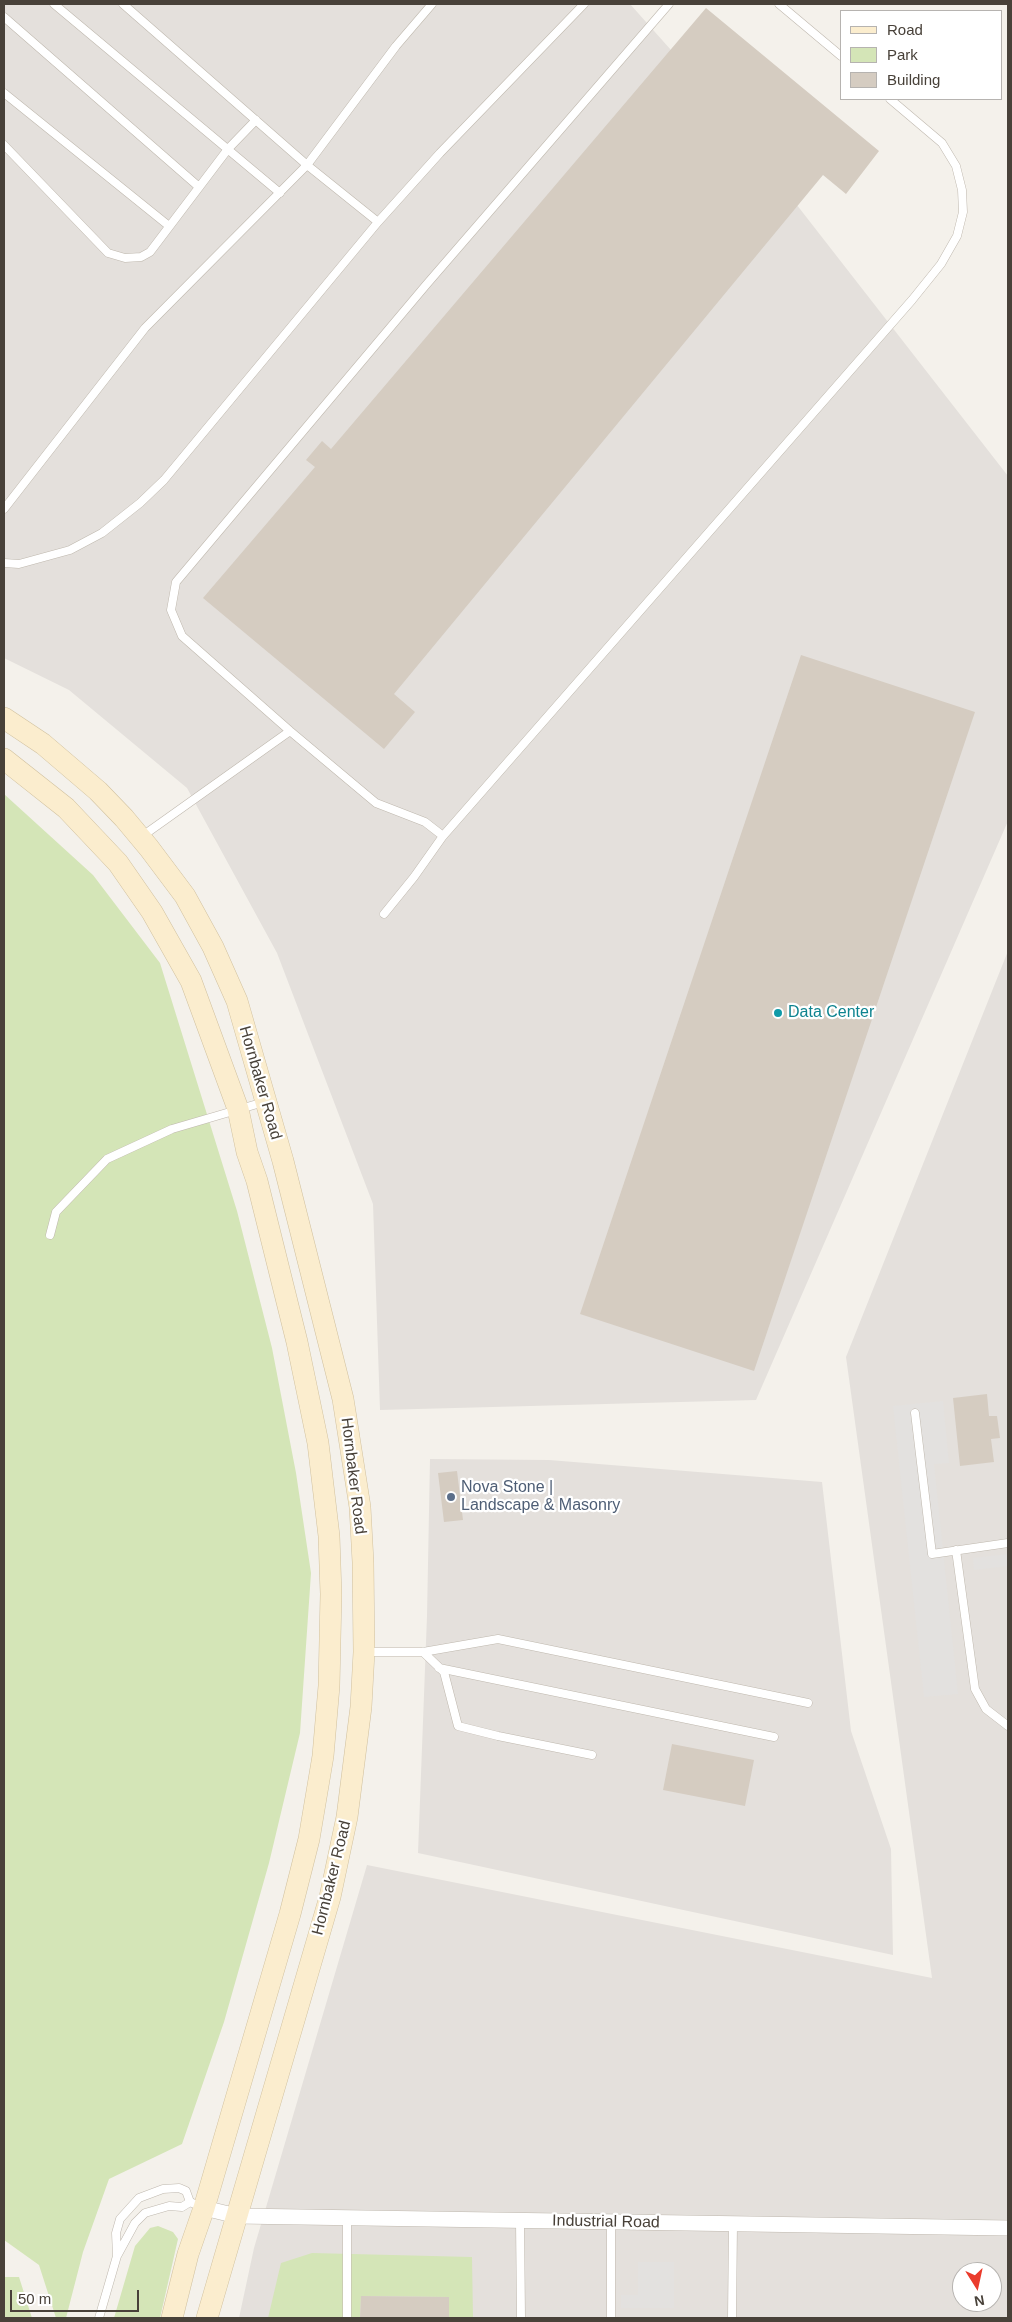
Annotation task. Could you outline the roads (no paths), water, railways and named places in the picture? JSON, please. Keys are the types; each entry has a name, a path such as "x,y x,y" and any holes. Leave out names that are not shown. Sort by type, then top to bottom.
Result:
{"main road":[{"name":"Hornbaker Road","path":"4,718 43,744 98,791 140,837 185,896 212,947 236,1001 286,1170 343,1399 360,1507 364,1652 362,1707 347,1817 330,1897 206,2318"},
{"name":"Hornbaker Road","path":"4,759 66,808 118,863 133,882 191,981 238,1109 297,1342 318,1443 329,1536 331,1648 323,1756 309,1839 290,1914 197,2205 188,2254 172,2318"}],"street":[{"name":"Industrial Road","path":"197,2205 237,2216 1008,2228"}],"lane":[{"path":"54,4 280,193"},
{"path":"123,4 307,165 378,222"},
{"path":"4,509 145,328 307,165 396,46 432,4"},
{"path":"4,563 19,564 70,550 102,533 140,503 164,480 378,222 440,153 584,4"},
{"path":"443,836 425,822 376,803 290,731 182,636 171,610 176,582 433,278 669,4"},
{"path":"779,4 840,55"},
{"path":"4,17 199,188"},
{"path":"4,93 169,226"},
{"path":"384,914 414,877 443,836 905,308 941,264 957,236 963,212 962,190 956,166 942,143 891,100"},
{"path":"4,145 108,253 125,258 141,257 150,252 228,149 256,120"},
{"path":"140,837 290,731"},
{"path":"50,1234 56,1212 107,1159 172,1129 266,1101"},
{"path":"915,1413 932,1554 1008,1543"},
{"path":"956,1550 975,1689 986,1709 1008,1726"},
{"path":"364,1652 422,1652 498,1639 808,1702"},
{"path":"422,1652 444,1672 458,1726 498,1736 592,1754"},
{"path":"439,1668 774,1737"},
{"path":"117,2256 116,2233 120,2219 139,2198 163,2189 179,2188 186,2191 197,2205"},
{"path":"99,2318 117,2256 135,2223 145,2213 169,2206 197,2205"},
{"path":"347,2217 347,2318"},
{"path":"520,2221 521,2318"},
{"path":"611,2222 611,2318"},
{"path":"732,2318 733,2224"}],"place":[{"name":"Data Center","path":"778,1013"},
{"name":"Nova Stone | Landscape & Masonry","path":"451,1497"}]}
